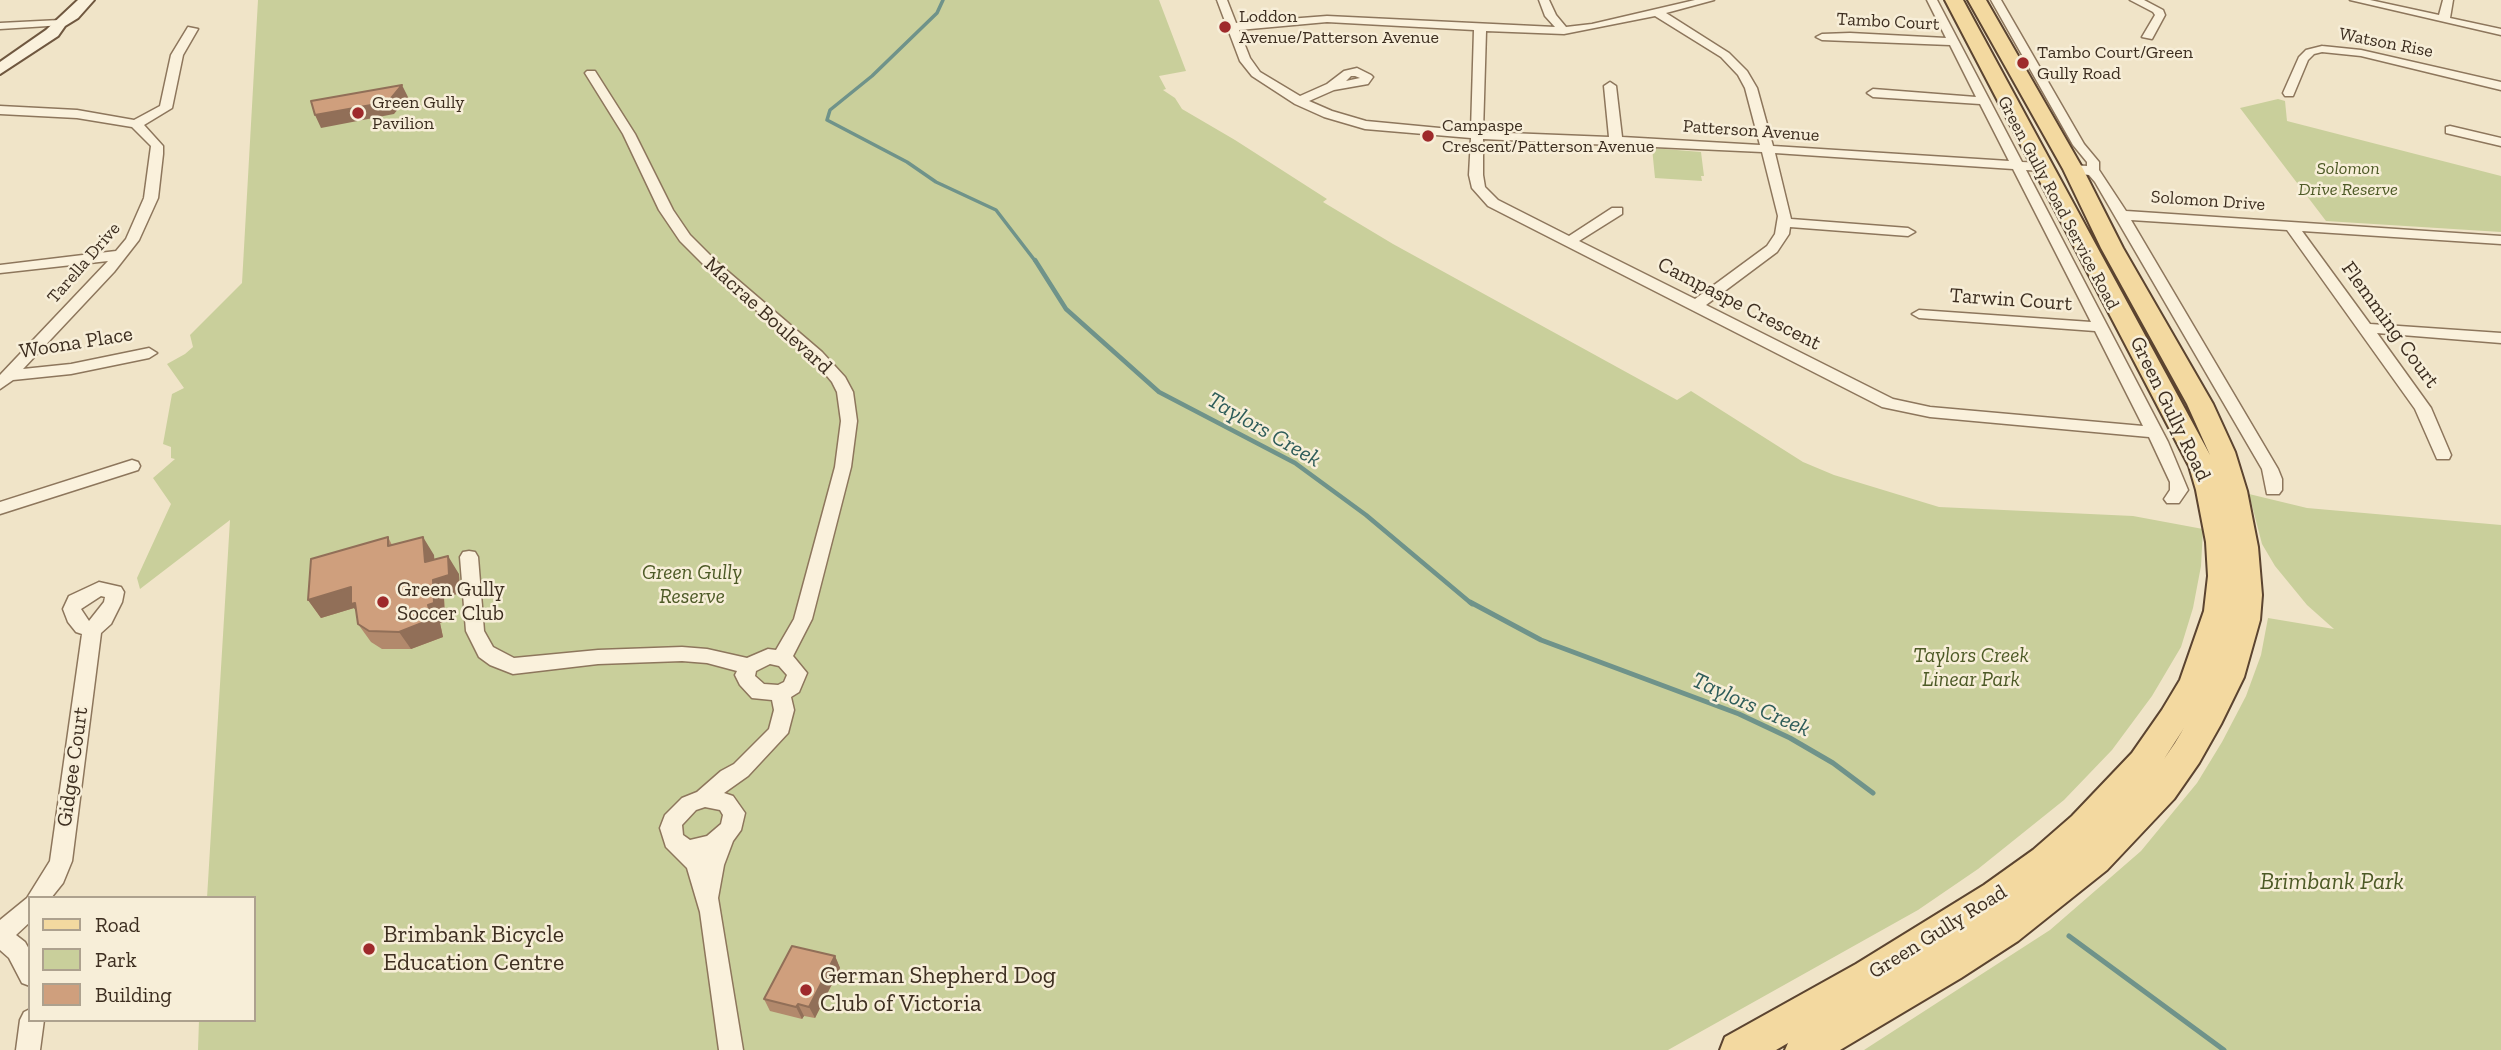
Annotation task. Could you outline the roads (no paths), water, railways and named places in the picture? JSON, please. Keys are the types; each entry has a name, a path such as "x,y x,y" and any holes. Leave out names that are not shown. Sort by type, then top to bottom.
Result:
{"main road":[{"name":"Green Gully Road","path":"1739,1050 1880,969 1997,896 2045,861 2116,794 2144,763 2195,682 2218,611 2222,576 2220,542 2206,478 2188,436 2070,169 1954,0"},
{"name":"Green Gully Road","path":"1804,1050 1948,966 2004,929 2095,859 2162,789 2210,715 2238,650 2247,596 2244,547 2222,452 2200,404 1977,0"}],"street":[{"name":"Patterson Avenue","path":"1222,0 1244,59 1251,70 1299,102 1365,125 1476,135 1766,149 2070,169"},
{"path":"1544,0 1547,9 1564,31"},
{"path":"1232,27 1326,19 1564,31 1709,0"},
{"name":"Green Gully Road Service Road","path":"1932,0 2155,432 2178,482 2179,490 2173,499"},
{"path":"1996,0 2079,145 2093,162 2070,169"},
{"path":"2135,0 2158,10 2160,15 2148,37"},
{"path":"2355,0 2501,33"},
{"path":"2444,20 2448,0"},
{"path":"0,26 56,23 73,15 83,2"},
{"path":"1657,12 1725,55 1743,74 1751,88 1786,223 1777,241 1762,257 1696,305"},
{"path":"0,69 52,33 56,23"},
{"name":"Campaspe Crescent","path":"1479,28 1476,175 1482,194 1493,203 1888,403 1930,412 2155,432"},
{"path":"0,110 107,117 136,124 166,108 177,55 192,29"},
{"name":"Tambo Court","path":"1822,37 1952,42"},
{"name":"Watson Rise","path":"2289,93 2303,59 2310,52 2322,49 2361,53 2501,86"},
{"name":"Macrae Boulevard","path":"591,74 629,134 666,210 685,238 713,266 817,355 839,380 845,392 849,421 843,467 803,619 797,634 781,658"},
{"path":"1610,86 1616,142"},
{"path":"1299,102 1331,87"},
{"path":"1873,93 1982,101"},
{"name":"Tarella Drive","path":"4,379 132,240 146,212 157,166 157,146 136,124"},
{"path":"2445,130 2501,142"},
{"path":"2070,169 2101,180 2270,468 2274,479 2273,490"},
{"path":"1570,241 1618,211"},
{"name":"Solomon Drive","path":"2122,215 2501,240"},
{"path":"1786,223 1908,232"},
{"name":"Flemming Court","path":"2291,226 2423,408 2443,456"},
{"path":"0,269 120,255"},
{"name":"Tarwin Court","path":"1919,314 2101,327"},
{"path":"2367,328 2501,338"},
{"name":"Woona Place","path":"4,379 149,353"},
{"path":"0,508 132,466"},
{"path":"469,557 475,631 486,652 497,660 513,666 531,666 598,657 682,654 707,656 749,666"},
{"name":"Gidgee Court","path":"40,896 55,876 61,862 92,630"},
{"path":"761,658 781,658 791,663 797,673 792,687 780,693 765,694 753,688 745,675 749,666 761,658"},
{"path":"711,912 697,864 674,840 671,828 673,821 689,804 704,798 741,770 778,733 784,710 780,693"},
{"path":"731,1050 711,912 710,878 723,838 733,821 730,806 741,770"},
{"path":"704,798 720,799 730,806"},
{"path":"684,848 704,848 723,838"},
{"path":"28,909 0,935 17,950 28,971"},
{"path":"28,1050 32,1022"}],"waterway":[{"name":"Taylors Creek","path":"943,0 937,13 872,76 830,110 827,120 907,162 936,182 996,210 1036,262"},
{"name":"Taylors Creek","path":"1035,260 1066,309 1159,392 1295,463 1366,515 1472,604"},
{"name":"Taylors Creek","path":"1470,602 1541,640 1739,714 1790,738 1833,763 1873,793"},
{"name":"Taylors Creek","path":"2069,936 2224,1050"}],"place":[{"name":"Loddon Avenue/Patterson Avenue","path":"1225,27"},
{"name":"Tambo Court/Green Gully Road","path":"2023,63"},
{"name":"Green Gully Pavilion","path":"358,113"},
{"name":"Campaspe Crescent/Patterson Avenue","path":"1428,136"},
{"name":"Green Gully Soccer Club","path":"383,602"},
{"name":"Brimbank Bicycle Education Centre","path":"369,949"},
{"name":"German Shepherd Dog Club of Victoria","path":"806,990"}],"park label":[{"name":"Solomon Drive Reserve","path":"2348,179"},
{"name":"Green Gully Reserve","path":"692,585"},
{"name":"Taylors Creek Linear Park","path":"1971,668"},
{"name":"Brimbank Park","path":"2332,882"}]}
